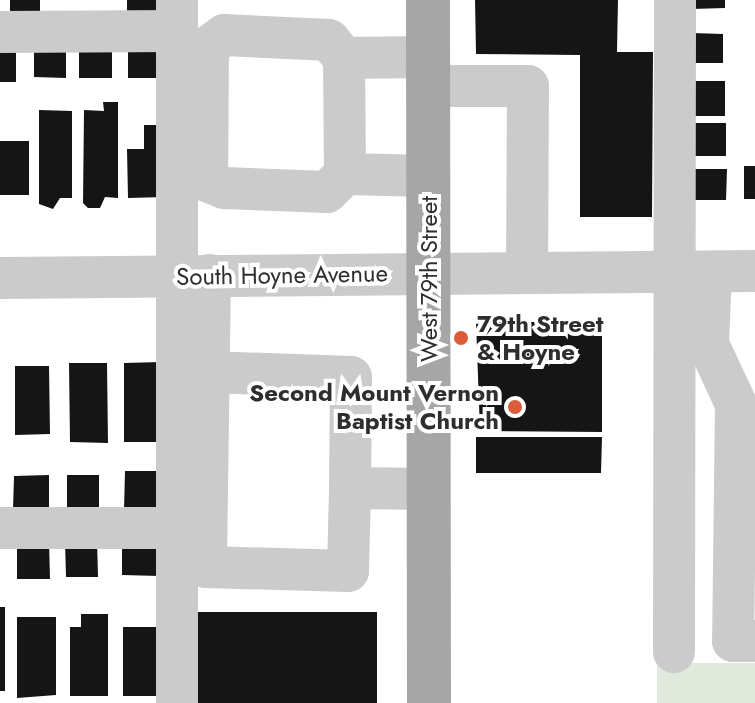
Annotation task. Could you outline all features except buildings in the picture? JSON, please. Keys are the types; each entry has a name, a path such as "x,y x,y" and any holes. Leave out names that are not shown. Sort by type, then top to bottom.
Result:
{"main road":[{"name":"West 79th Street","path":"428,0 429,703"}],"street":[{"path":"674,652 693,272 675,0"},
{"path":"0,32 177,16 194,276 208,372 206,567 348,571 351,377 208,372"},
{"path":"224,35 329,40 344,58 345,174 327,192 224,188 207,181 208,47 224,35"},
{"path":"344,58 528,86 527,272"},
{"path":"345,174 429,176"},
{"name":"South Hoyne Avenue","path":"0,278 755,271"},
{"path":"693,272 708,344 736,404 744,538 733,641 755,641"},
{"path":"177,703 177,528 194,276"},
{"path":"350,488 429,489"},
{"path":"0,528 177,528"}],"green space":[{"path":"657,663 755,663 755,703 657,703"}],"place":[{"name":"79th Street & Hoyne","path":"461,338"},
{"name":"Second Mount Vernon Baptist Church","path":"515,407"}]}
